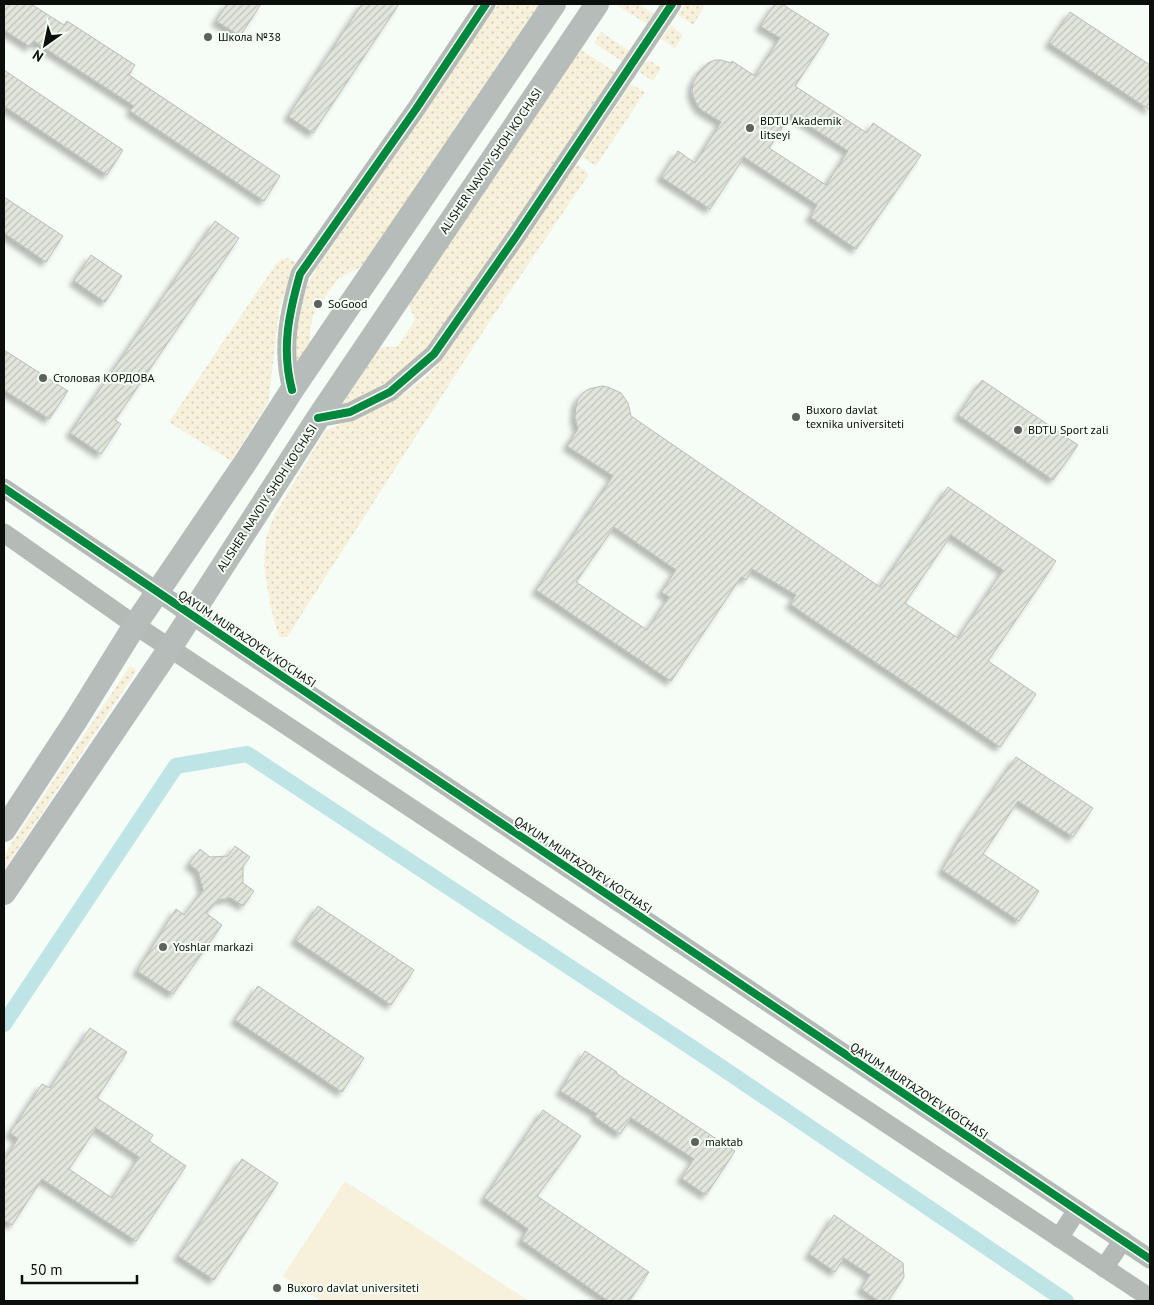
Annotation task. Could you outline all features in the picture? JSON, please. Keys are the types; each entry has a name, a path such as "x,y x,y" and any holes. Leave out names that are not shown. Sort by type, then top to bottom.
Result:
{"main road":[{"path":"4,830 135,625 554,4"},
{"name":"ALISHER NAVOIY SHOH KO'CHASI","path":"4,893 170,648 318,418 597,4"}],"street":[{"path":"292,390 286,359 287,332 291,304 300,274 421,101 486,4"},
{"path":"318,418 350,412 390,392 434,354 515,238 672,4"},
{"name":"QAYUM MURTAZOYEV KO'CHASI","path":"4,488 1150,1259"},
{"path":"4,532 135,625 1150,1298"},
{"path":"1059,1238 1077,1210"},
{"path":"1104,1268 1123,1240"}],"shaded area":[{"path":"498,4 542,4 368,263 339,278 313,315 310,345 294,370 291,344 304,290 320,263"},
{"path":"620,4 639,4 658,17 652,27 618,6"},
{"path":"685,4 706,4 693,25 678,15"},
{"path":"671,25 683,35 675,49 661,39"},
{"path":"601,32 634,54 626,64 594,43"},
{"path":"580,49 615,72 464,298 423,355 395,378 340,408 379,348 398,346 415,320 408,302"},
{"path":"651,61 661,68 653,81 639,72 644,63"},
{"path":"631,84 645,92 596,166 582,157"},
{"path":"574,162 589,174 488,324 287,637 279,637 270,604 264,565 266,537 275,514 325,431 405,393 427,376 442,359"},
{"path":"288,258 295,262 297,268 280,306 268,403 231,461 169,422 276,264 281,259"},
{"path":"130,666 137,670 4,870 4,855"},
{"path":"345,1181 529,1301 321,1301 283,1276"}],"building":[{"path":"4,4 31,4 64,25 67,21 135,65 129,75 280,176 264,201 130,111 134,106 34,41 30,47 4,30"},
{"path":"227,4 261,4 240,36 216,21"},
{"path":"362,4 399,4 313,133 288,116"},
{"name":"BDTU Akademik litseyi","path":"775,4 782,4 829,34 795,86 867,133 873,123 921,155 856,249 810,217 817,205 744,157 710,209 661,177 678,151 695,163 721,122 700,109 695,101 692,93 693,83 698,73 708,63 721,60 731,63 732,61 755,76 780,38 760,26","holes":["791,114 848,151 826,185 769,148"]},
{"path":"1070,12 1150,65 1150,110 1049,43"},
{"path":"4,70 123,150 107,175 4,106"},
{"path":"4,197 63,236 46,262 4,233"},
{"path":"215,221 239,238 115,420 121,424 101,454 70,433"},
{"path":"91,255 122,276 105,302 74,281"},
{"path":"4,350 68,391 49,419 4,390"},
{"name":"BDTU Sport zali","path":"982,380 1078,445 1053,480 958,415"},
{"path":"602,386 621,393 628,403 631,416 880,587 948,487 1056,561 988,661 1036,694 1000,747 790,604 796,595 752,569 746,580 741,577 671,681 536,590 613,476 567,446 578,429 575,418 578,399 589,389","holes":["614,527 676,570 661,592 669,597 647,630 576,582","951,535 1003,570 958,638 905,603"]},
{"path":"1016,757 1093,808 1073,837 1018,801 983,854 1039,891 1019,921 942,870 964,831"},
{"path":"235,846 250,857 243,866 243,883 254,891 243,906 231,898 218,900 206,913 222,925 173,994 137,971 176,909 184,915 203,890 198,871 189,864 200,849 210,857 228,856"},
{"path":"318,906 414,970 391,1005 295,940"},
{"path":"258,986 364,1058 342,1092 235,1020"},
{"path":"90,1028 127,1052 97,1098 153,1135 149,1141 186,1166 136,1241 42,1179 12,1225 4,1220 4,1160 18,1139 10,1133 42,1084 50,1088","holes":["96,1128 139,1157 112,1198 69,1169"]},
{"name":"maktab","path":"585,1051 735,1151 706,1195 681,1178 694,1159 631,1118 620,1134 595,1117 597,1114 560,1091"},
{"path":"543,1110 581,1136 537,1196 649,1272 629,1301 608,1301 521,1240 528,1229 484,1198"},
{"path":"242,1159 278,1183 214,1280 178,1256"},
{"path":"834,1215 903,1263 904,1277 888,1301 879,1301 861,1289 870,1275 844,1258 835,1272 809,1254"}],"waterway":[{"path":"4,1024 176,766 247,754 709,1059 1066,1301"}],"cycle path":[{"path":"292,390 287,360 288,331 300,274 416,109 486,4"},
{"path":"318,418 350,412 390,392 434,354 515,238 672,4"},
{"path":"4,488 1150,1259"}],"place":[{"name":"Школа №38","path":"208,37"},
{"name":"BDTU Akademik litseyi","path":"750,128"},
{"name":"SoGood","path":"318,304"},
{"name":"Столовая КОРДОВА","path":"43,378"},
{"name":"Buxoro davlat texnika universiteti","path":"796,417"},
{"name":"BDTU Sport zali","path":"1018,430"},
{"name":"Yoshlar markazi","path":"163,947"},
{"name":"maktab","path":"695,1142"},
{"name":"Buxoro davlat universiteti","path":"277,1288"}]}
